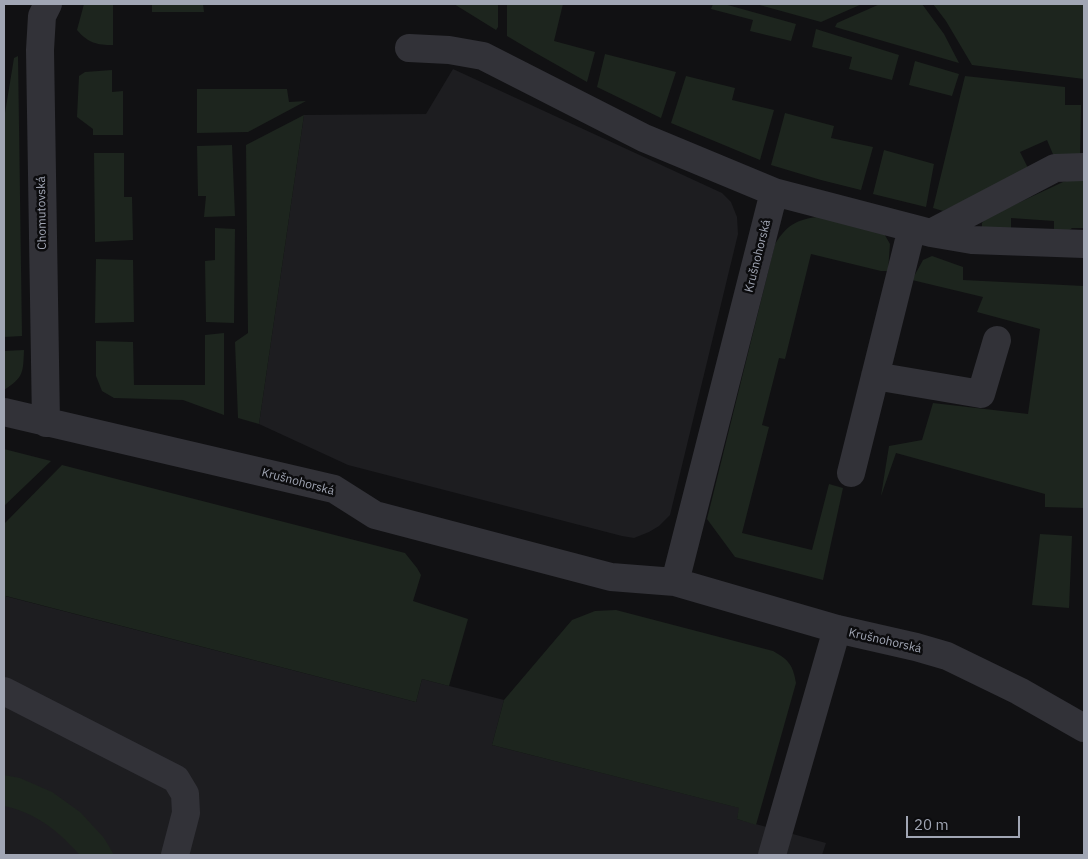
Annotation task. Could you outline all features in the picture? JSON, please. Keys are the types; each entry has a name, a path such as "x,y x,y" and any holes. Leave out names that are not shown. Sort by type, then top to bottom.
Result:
{"street":[{"name":"Chomutovská","path":"46,423 40,50 42,16 48,4"},
{"path":"409,48 449,50 483,56 644,138 774,192 922,231 972,240 1084,244"},
{"path":"851,473 875,376 922,231 1055,168 1084,167"},
{"name":"Krušnohorská","path":"675,582 774,192"},
{"path":"875,376 981,394 997,340"},
{"name":"Krušnohorská","path":"4,412 334,489 375,515 611,577 675,582 837,629 947,656 1020,691 1084,728"},
{"path":"772,855 837,629"},
{"path":"4,691 176,779 185,794 186,813 176,855"}],"shaded area":[{"path":"84,4 113,4 113,45 93,42 85,38 77,30"},
{"path":"152,4 203,4 204,12 152,12"},
{"path":"454,4 498,4 498,27 496,30"},
{"path":"507,4 563,4 554,41 595,52 587,82 507,36"},
{"path":"713,4 724,4 796,24 791,41 750,31 753,20 711,9"},
{"path":"756,4 862,4 821,22"},
{"path":"880,4 922,4 944,34 959,63 835,27 837,23"},
{"path":"933,4 1084,4 1084,79 972,65 946,21"},
{"path":"816,29 899,55 892,80 849,69 852,57 812,47"},
{"path":"605,54 676,72 661,118 597,87"},
{"path":"18,56 22,336 4,337 4,119 14,58"},
{"path":"915,61 959,74 952,96 909,85"},
{"path":"453,69 722,193 731,202 737,217 738,234 670,515 659,526 649,532 634,538 622,536 348,465 259,424 304,115 426,114"},
{"path":"112,70 112,92 123,91 123,135 93,135 93,129 77,117 79,76 85,72"},
{"path":"686,76 735,88 732,100 774,110 760,160 671,123"},
{"path":"965,76 1065,87 1065,105 1081,105 1080,155 1055,159 1047,140 1020,152 1029,170 943,211 933,208"},
{"path":"197,89 287,89 289,102 306,101 248,132 197,133"},
{"path":"785,113 834,126 831,138 873,147 861,190 771,165"},
{"path":"304,115 259,424 238,418 235,342 248,333 246,145"},
{"path":"232,145 235,216 204,217 206,196 198,196 197,146"},
{"path":"884,150 934,164 926,207 873,194"},
{"path":"94,153 124,153 124,197 132,197 133,240 95,242"},
{"path":"1084,177 1084,228 1072,228 1063,235 1054,235 1054,221 1011,218 1011,233 982,229 982,223 986,218 1063,182"},
{"path":"824,216 882,230 890,244 888,271 881,271 811,254 785,359 779,358 762,425 769,427 742,533 812,550 829,484 843,488 823,580 735,557 707,519 775,244 785,231 795,223 801,220"},
{"path":"215,228 235,229 234,323 206,322 205,261 215,260"},
{"path":"932,256 963,267 963,280 1084,286 1084,508 1045,507 1045,494 896,453 881,496 889,446 922,440 933,403 1028,414 1040,329 977,312 983,297 912,280 923,260"},
{"path":"96,259 133,260 134,322 95,323"},
{"path":"224,333 224,415 183,400 114,398 102,391 96,376 96,341 133,342 134,385 205,385 205,335"},
{"path":"24,350 23,369 19,378 4,390 4,351"},
{"path":"4,449 51,461 4,506"},
{"path":"62,465 405,553 421,575 413,601 468,619 449,686 422,679 416,702 6,596 4,601 4,524"},
{"path":"1040,534 1072,536 1069,608 1032,605"},
{"path":"5,596 416,702 422,679 504,700 492,745 740,808 737,819 826,843 822,855 4,855"},
{"path":"616,610 773,651 783,657 789,664 796,683 756,825 737,819 739,808 492,745 504,700 572,620 595,611"},
{"path":"4,775 20,778 52,792 80,812 104,838 114,855 80,855 60,835 41,821 27,813 4,806"}]}
